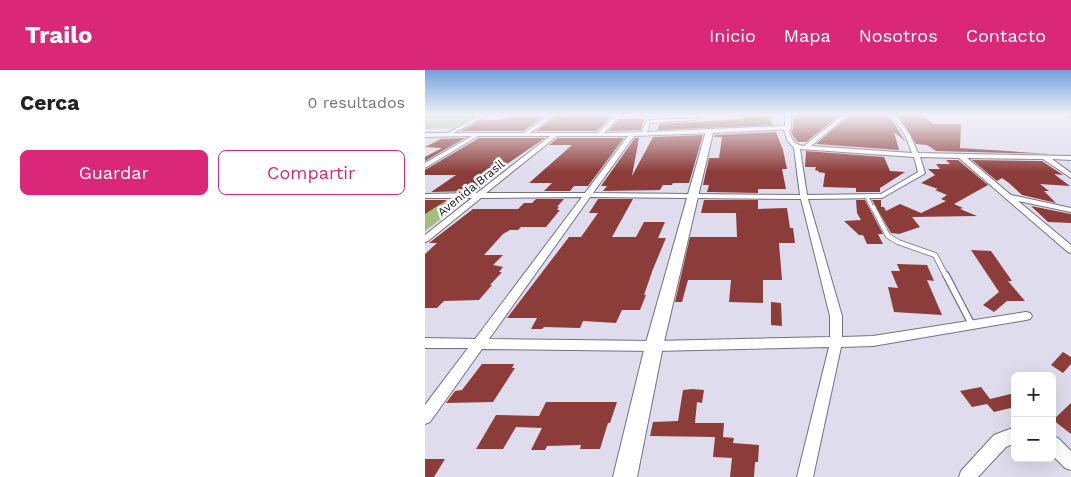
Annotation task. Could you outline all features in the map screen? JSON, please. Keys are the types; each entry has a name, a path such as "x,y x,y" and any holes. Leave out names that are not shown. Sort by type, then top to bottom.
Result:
{"street":[{"path":"425,416 632,134"},
{"path":"425,135 644,134"},
{"path":"625,477 654,346 710,134"},
{"path":"787,134 791,144 801,148 917,155 1071,158"},
{"path":"801,148 820,134"},
{"path":"425,196 588,195 804,198 882,196 922,173 917,155 907,134"},
{"path":"425,166 478,135"},
{"name":"Avenida Brasil","path":"425,239 555,135"},
{"path":"801,148 804,198 836,316 836,343 805,477"},
{"path":"959,155 1071,250"},
{"path":"1043,157 1071,176"},
{"path":"1009,197 1071,210"},
{"path":"425,343 481,342 654,346 836,343 873,341 1026,316"},
{"path":"967,477 1000,441 1011,437"},
{"path":"1056,448 1071,462"}],"lane":[{"path":"867,197 888,236 898,242 935,255 972,326"}],"green space":[{"path":"425,201 456,201 461,204 425,231"}],"building":[{"path":"777,134 787,169 782,169 786,189 758,189 758,193 707,192 709,185 703,185 709,158 719,158 722,137 714,137 715,135"},
{"path":"792,134 816,134 806,142 798,142"},
{"path":"828,134 895,134 899,150 816,144"},
{"path":"910,134 961,134 960,148 1050,154 936,151 927,145 916,144"},
{"path":"703,135 689,183 663,185 660,190 603,191 607,186 601,186 635,138 639,138 632,176 653,137"},
{"path":"465,138 425,161 425,157 442,148 425,147 441,139"},
{"path":"479,138 545,138 501,168 506,168 476,191 431,192 456,175 425,175 425,170"},
{"path":"558,138 624,138 588,186 574,186 570,191 544,191 552,183 529,183 572,145 549,145"},
{"path":"806,151 884,157 890,171 905,172 880,188 880,192 856,192 856,188 823,187 825,173 815,170 816,167 805,167"},
{"path":"946,160 958,160 988,185 954,204 963,208 960,209 977,216 912,217 920,227 899,234 891,233 872,200 881,200 881,207 884,207 886,211 900,204 921,213 946,201 941,199 947,195 935,190 938,189 921,183 935,175 928,169 940,169 936,164 950,164"},
{"path":"972,160 1042,161 1063,175 1054,174 1070,186 1040,184 1049,191 1044,191 1056,203 1022,195 1002,178 997,181"},
{"path":"536,199 564,199 557,207 559,207 557,210 560,210 546,227 521,227 518,230 510,230 503,234 484,255 503,255 493,265 503,267 499,272 502,272 479,300 444,301 437,308 425,308 425,254 437,243 429,243 473,209 518,209 524,203 532,203"},
{"path":"598,199 633,199 612,237 636,237 644,222 665,222 658,238 666,238 653,269 640,310 622,310 616,323 583,321 580,328 544,327 542,329 531,329 537,318 507,318 569,237 581,237 598,213 589,213"},
{"path":"425,200 447,200 425,214"},
{"path":"704,200 758,200 758,209 787,208 790,228 793,228 795,243 779,243 782,280 763,280 763,303 729,302 731,280 688,280 682,302 675,302 690,237 737,237 736,213 701,213"},
{"path":"856,200 865,200 883,234 878,234 883,244 867,244 863,235 859,235 844,221 861,220 857,213"},
{"path":"1031,206 1071,214 1071,223 1048,222"},
{"path":"971,250 991,251 1012,281 1008,281 1025,301 1007,301 994,312 983,305 999,292"},
{"path":"897,264 927,265 934,281 927,280 942,315 894,312 888,287 898,288 891,271 900,271"},
{"path":"771,302 781,303 782,326 771,325"},
{"path":"1063,352 1071,357 1071,364 1063,373 1051,365"},
{"path":"482,364 514,364 512,368 515,368 493,402 446,403 455,391 462,390"},
{"path":"981,387 990,399 1011,394 1011,408 994,412 987,404 972,407 960,391"},
{"path":"683,390 704,390 702,403 697,402 695,423 724,423 723,437 734,438 733,443 759,445 758,462 755,462 754,477 730,477 732,458 713,457 715,437 650,436 653,422 678,421"},
{"path":"546,402 617,402 600,449 580,449 581,445 547,446 545,450 531,450 542,428 516,427 503,449 476,449 496,415 539,416"},
{"path":"1071,403 1071,434 1056,422 1056,417"},
{"path":"425,459 445,459 434,477 425,477"}]}
